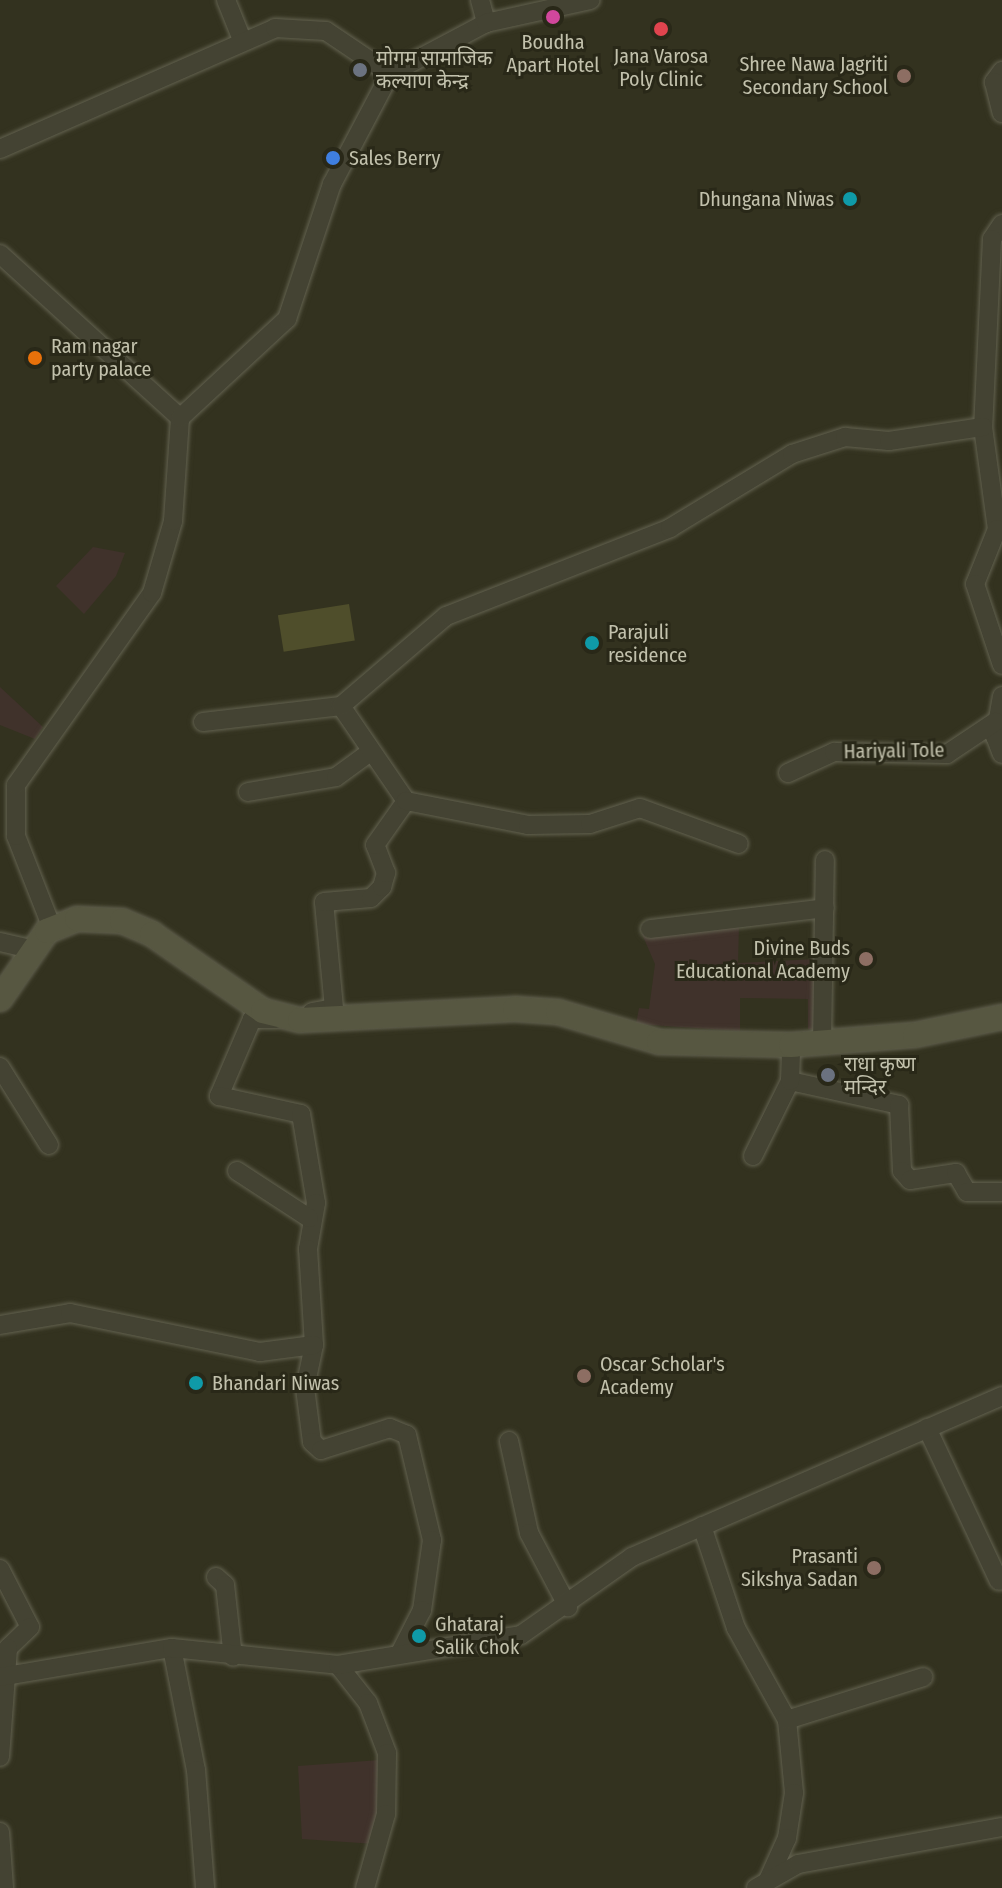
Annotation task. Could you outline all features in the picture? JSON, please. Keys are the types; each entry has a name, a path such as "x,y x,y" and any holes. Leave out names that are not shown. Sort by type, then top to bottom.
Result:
{"main road":[{"path":"0,999 52,928 77,919 122,921 209,968 263,1011 297,1018 515,1009 558,1012 659,1042 791,1045 1002,1017"}],"street":[{"path":"226,0 241,37"},
{"path":"480,0 486,23"},
{"path":"52,928 16,836 8,782 152,593 173,521 180,418 287,319 332,184 390,74 486,23 590,0"},
{"path":"1,146 241,37 275,28 326,31 390,74"},
{"path":"1002,71 994,82 1002,113"},
{"path":"1002,224 992,239 983,427 997,529 975,573 993,624 1002,665"},
{"path":"0,254 180,418"},
{"path":"203,722 341,706 446,616 670,528 792,454 845,437 889,441 983,427"},
{"path":"1002,696 995,722 1002,754"},
{"path":"341,706 406,801 528,825 590,824 640,808 739,844"},
{"name":"Hariyali Tole","path":"788,773 834,752 947,754 995,722"},
{"path":"248,792 314,784 370,752"},
{"path":"400,1653 422,1610 432,1540 407,1435 390,1428 321,1450 312,1442 305,1388 314,1345 309,1218 316,1203 301,1114 219,1096 252,1019 297,1018 334,1008 324,902 371,898 382,887 386,873 375,845 406,801"},
{"path":"822,1043 825,860"},
{"path":"650,929 825,908"},
{"path":"0,942 36,950"},
{"path":"753,1156 790,1081 791,1045"},
{"path":"0,1067 49,1145"},
{"path":"790,1081 899,1105 902,1171 910,1180 956,1173 967,1192 1002,1192"},
{"path":"237,1171 309,1218"},
{"path":"0,1325 70,1313 260,1352 314,1345"},
{"path":"2,1677 172,1648 233,1657 338,1665 521,1635 568,1607 632,1557 1002,1396"},
{"path":"927,1428 999,1581"},
{"path":"509,1441 529,1533 568,1607"},
{"path":"702,1526 736,1628 787,1720 794,1793 787,1838 762,1884"},
{"path":"0,1569 30,1627 8,1648 2,1677 0,1757"},
{"path":"216,1577 225,1585 233,1657"},
{"path":"172,1648 196,1770 205,1888"},
{"path":"338,1665 368,1703 387,1753 386,1814 365,1888"},
{"path":"787,1720 923,1677"},
{"path":"762,1884 833,1855 1002,1827"},
{"path":"0,1832 4,1888"}],"shaded area":[{"path":"93,547 125,553 116,576 84,614 56,586"},
{"path":"349,604 355,641 284,652 278,615"},
{"path":"0,687 43,727 35,739 0,725"},
{"path":"739,926 738,963 816,959 816,1029 808,1029 808,999 740,998 740,1031 636,1024 639,1008 649,1009 655,964 642,934"},
{"path":"380,1760 375,1844 302,1839 298,1766"}],"place":[{"name":"Boudha Apart Hotel","path":"553,17"},
{"name":"Jana Varosa Poly Clinic","path":"661,29"},
{"name":"मोगम सामाजिक कल्याण केन्द्र","path":"360,70"},
{"name":"Shree Nawa Jagriti Secondary School","path":"904,76"},
{"name":"Sales Berry","path":"333,158"},
{"name":"Dhungana Niwas","path":"850,199"},
{"name":"Ram nagar party palace","path":"35,358"},
{"name":"Parajuli residence","path":"592,643"},
{"name":"Divine Buds Educational Academy","path":"866,959"},
{"name":"राधा कृष्ण मन्दिर","path":"828,1075"},
{"name":"Oscar Scholar's Academy","path":"584,1376"},
{"name":"Bhandari Niwas","path":"196,1383"},
{"name":"Prasanti Sikshya Sadan","path":"874,1568"},
{"name":"Ghataraj Salik Chok","path":"419,1636"}]}
